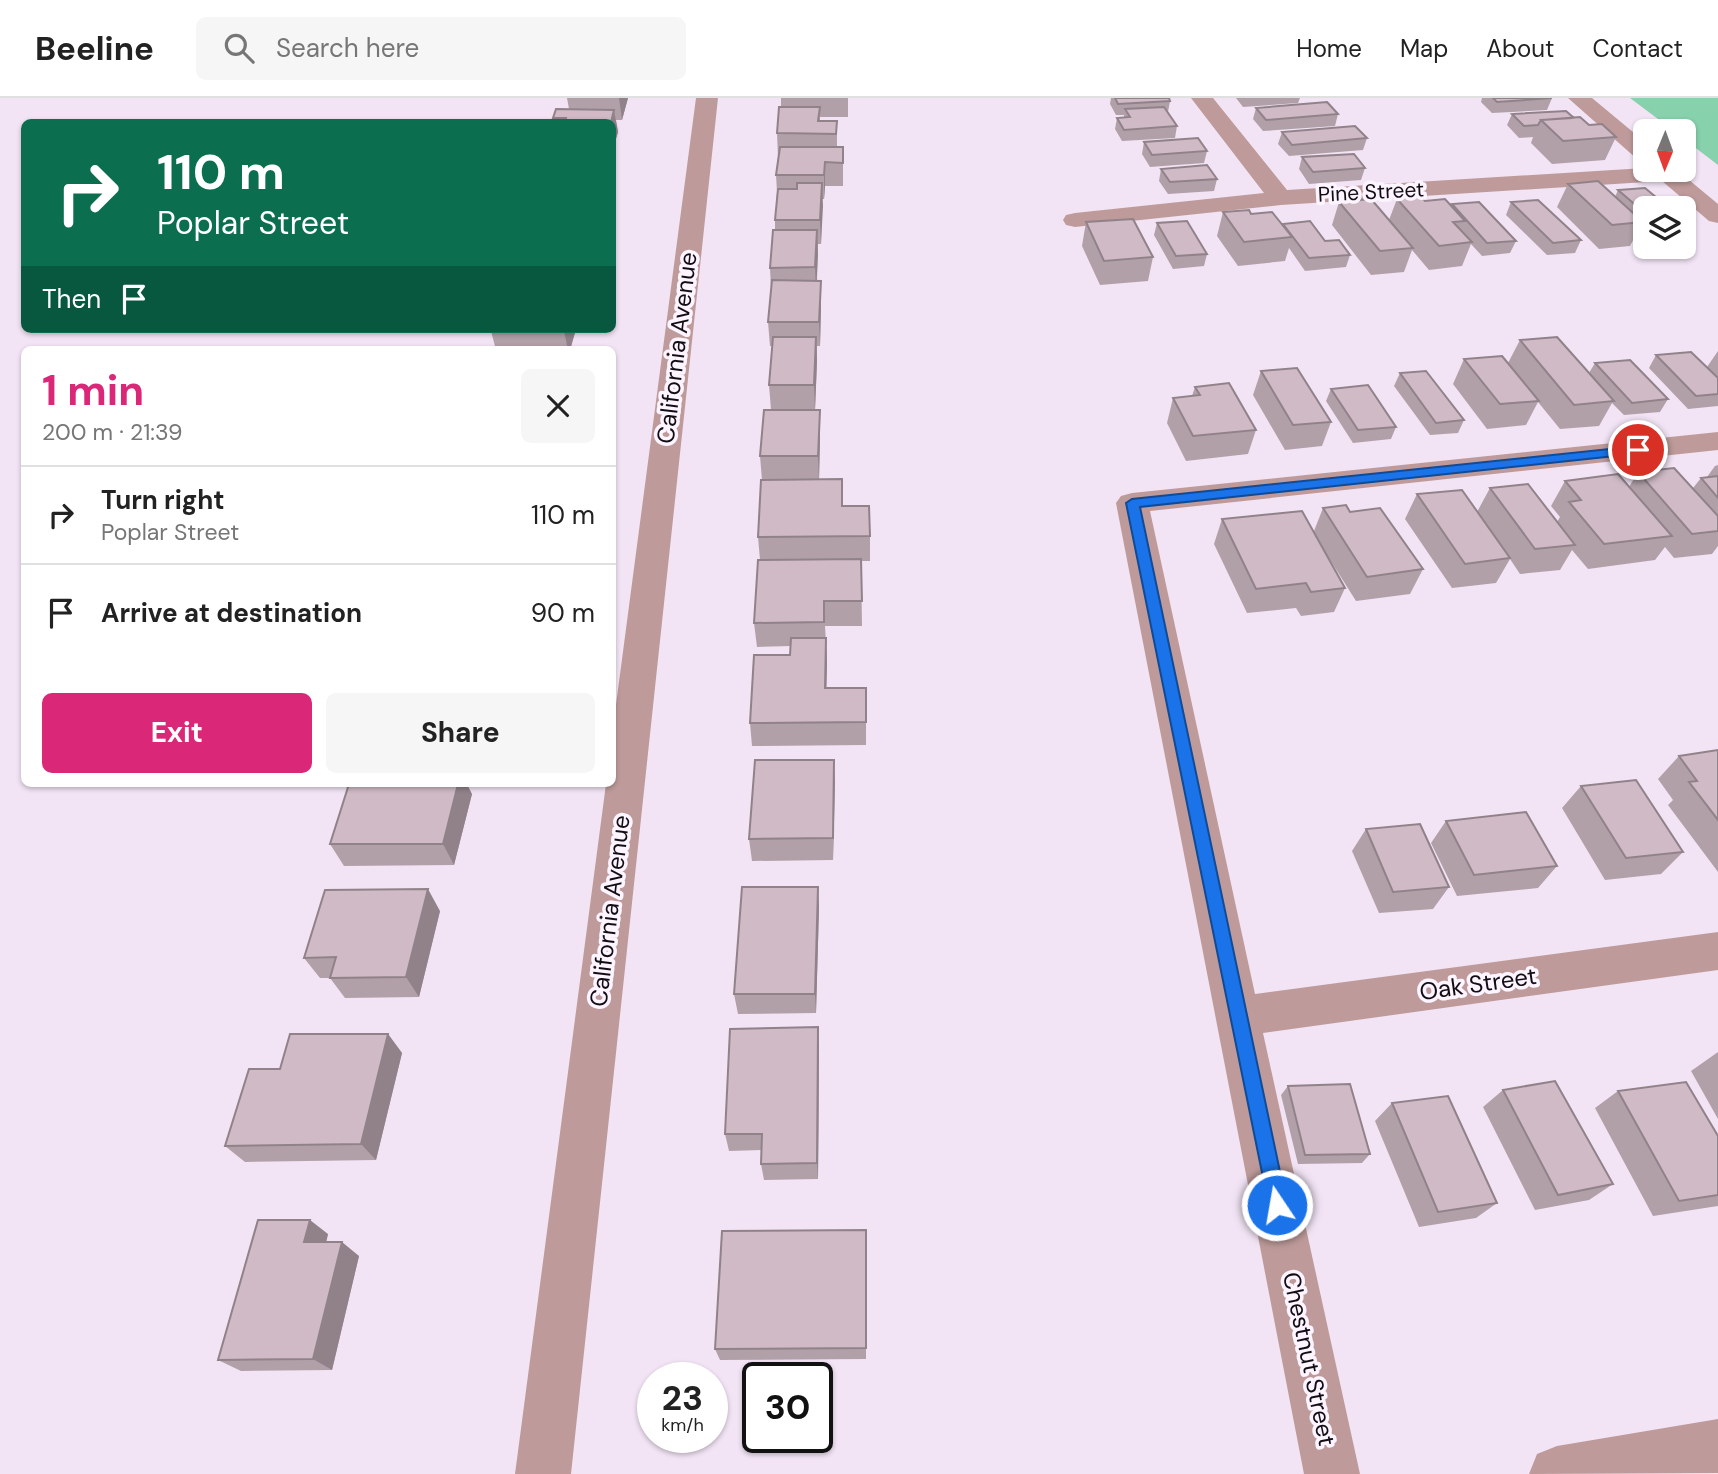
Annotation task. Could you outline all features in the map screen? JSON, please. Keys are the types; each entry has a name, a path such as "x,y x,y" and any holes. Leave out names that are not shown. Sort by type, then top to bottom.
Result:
{"street":[{"name":"California Avenue","path":"543,1474 707,98"},
{"path":"1202,98 1280,198"},
{"path":"1579,98 1633,144"},
{"name":"Pine Street","path":"1075,220 1280,198 1633,174"},
{"path":"1678,182 1718,216"},
{"name":"Chestnut Street","path":"1332,1474 1132,503 1718,442"},
{"name":"Oak Street","path":"1238,1016 1718,951"},
{"path":"1557,1474 1718,1446"}],"green space":[{"path":"1630,98 1718,98 1718,165 1696,148 1696,119 1658,119"}],"building":[{"path":"1115,98 1169,98 1170,101 1118,104"},
{"path":"1493,98 1552,98 1497,102"},
{"path":"1327,102 1338,114 1266,120 1256,108"},
{"path":"779,107 820,107 818,121 837,121 836,134 777,133"},
{"path":"1164,107 1177,126 1124,130 1117,118 1130,117 1125,109"},
{"path":"556,109 614,110 612,119 553,118"},
{"path":"1566,111 1574,118 1541,120 1538,125 1524,126 1512,114"},
{"path":"1580,117 1589,125 1602,124 1616,137 1563,141 1541,120"},
{"path":"1355,126 1367,138 1292,145 1282,132"},
{"path":"1198,138 1207,151 1152,155 1144,142"},
{"path":"780,147 843,147 843,163 825,162 824,175 776,175"},
{"path":"1354,154 1365,168 1313,172 1302,157"},
{"path":"1207,165 1217,179 1170,182 1161,169"},
{"path":"1598,181 1633,213 1633,223 1612,225 1568,184"},
{"path":"797,183 822,183 820,220 775,220 778,189 797,189"},
{"path":"1645,188 1655,196 1633,196 1633,203 1618,190"},
{"path":"1421,196 1425,201 1445,199 1465,221 1453,222 1472,242 1439,246 1397,199"},
{"path":"1371,199 1413,248 1380,251 1339,202"},
{"path":"1538,200 1581,240 1553,243 1511,202"},
{"path":"1479,202 1516,241 1487,243 1452,204"},
{"path":"1249,210 1251,214 1272,212 1292,237 1244,242 1223,212"},
{"path":"1133,219 1153,257 1104,261 1086,222"},
{"path":"1187,221 1207,254 1176,256 1157,223"},
{"path":"1310,221 1325,241 1339,240 1350,255 1309,258 1283,224"},
{"path":"773,230 817,230 815,267 770,268"},
{"path":"772,280 821,281 819,322 768,322"},
{"path":"773,337 816,337 814,385 769,385"},
{"path":"1557,337 1614,401 1574,405 1520,340"},
{"path":"1691,352 1718,378 1718,394 1696,396 1656,355"},
{"path":"1502,356 1539,401 1500,404 1464,359"},
{"path":"1630,360 1668,399 1632,403 1595,363"},
{"path":"1297,368 1331,422 1293,425 1261,371"},
{"path":"1426,371 1464,420 1436,423 1400,373"},
{"path":"1229,383 1256,430 1193,436 1173,398 1200,395 1195,387"},
{"path":"1368,385 1396,427 1358,430 1331,389"},
{"path":"764,410 820,410 818,456 760,456"},
{"path":"1674,468 1718,516 1718,531 1692,534 1638,472"},
{"path":"1618,474 1672,536 1604,544 1569,502 1581,500 1565,481"},
{"path":"1718,476 1718,498 1701,478"},
{"path":"842,479 842,506 869,506 870,536 758,537 761,480"},
{"path":"1528,484 1575,545 1535,549 1490,488"},
{"path":"1462,490 1510,558 1465,564 1417,494"},
{"path":"1346,505 1350,512 1380,508 1423,569 1367,577 1323,508"},
{"path":"1302,511 1345,588 1311,592 1306,583 1256,589 1222,519"},
{"path":"861,559 862,601 824,601 824,622 754,623 758,560"},
{"path":"791,638 826,638 825,688 866,688 866,722 750,723 754,655 790,655"},
{"path":"1718,750 1718,820 1689,782 1697,781 1679,756"},
{"path":"755,760 834,760 833,838 749,839"},
{"path":"1636,780 1683,852 1626,858 1581,786"},
{"path":"348,787 457,787 443,844 330,844"},
{"path":"1526,812 1557,866 1474,875 1446,821"},
{"path":"1420,824 1449,887 1393,892 1366,829"},
{"path":"742,887 818,887 815,994 734,994"},
{"path":"428,889 406,977 330,978 336,957 304,958 325,890"},
{"path":"818,1027 817,1163 761,1164 762,1134 725,1134 730,1029"},
{"path":"290,1034 388,1034 361,1144 225,1146 249,1069 280,1069"},
{"path":"1555,1081 1613,1184 1558,1195 1503,1090"},
{"path":"1686,1082 1718,1136 1718,1195 1679,1201 1618,1091"},
{"path":"1350,1084 1370,1154 1305,1155 1288,1086"},
{"path":"1448,1096 1497,1203 1438,1212 1392,1103"},
{"path":"258,1220 310,1220 304,1242 342,1242 313,1359 218,1360"},
{"path":"866,1230 866,1348 715,1349 722,1231"}],"route":[{"path":"1277,1205 1132,503 1638,450"}]}
